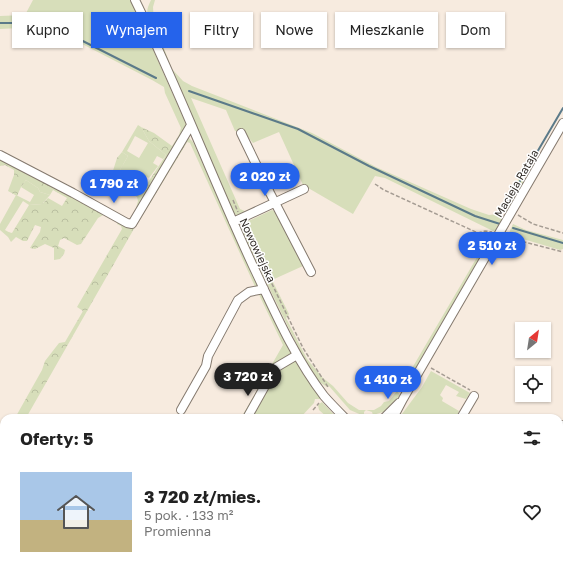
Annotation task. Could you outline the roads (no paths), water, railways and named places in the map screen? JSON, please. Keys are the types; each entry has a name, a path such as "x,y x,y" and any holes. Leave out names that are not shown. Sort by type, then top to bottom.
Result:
{"street":[{"name":"Nowowiejska","path":"135,0 233,222 297,355 320,391 339,412 343,414"},
{"name":"Macieja Rataja","path":"395,414 563,123"},
{"path":"0,155 127,223 132,224 191,125"},
{"path":"241,133 311,272"},
{"path":"233,222 304,189"},
{"path":"181,410 206,366 208,356 238,300 249,292 264,289"},
{"path":"249,414 275,368 297,355"},
{"path":"463,414 474,396"},
{"name":"Macieja Rataja","path":"388,414 403,398"}],"waterway":[{"path":"0,23 43,23 57,28 156,78"},
{"path":"189,91 298,129 369,166 475,216 500,224"},
{"path":"526,171 563,108"},
{"path":"504,208 520,181"},
{"path":"513,228 563,243"}]}
